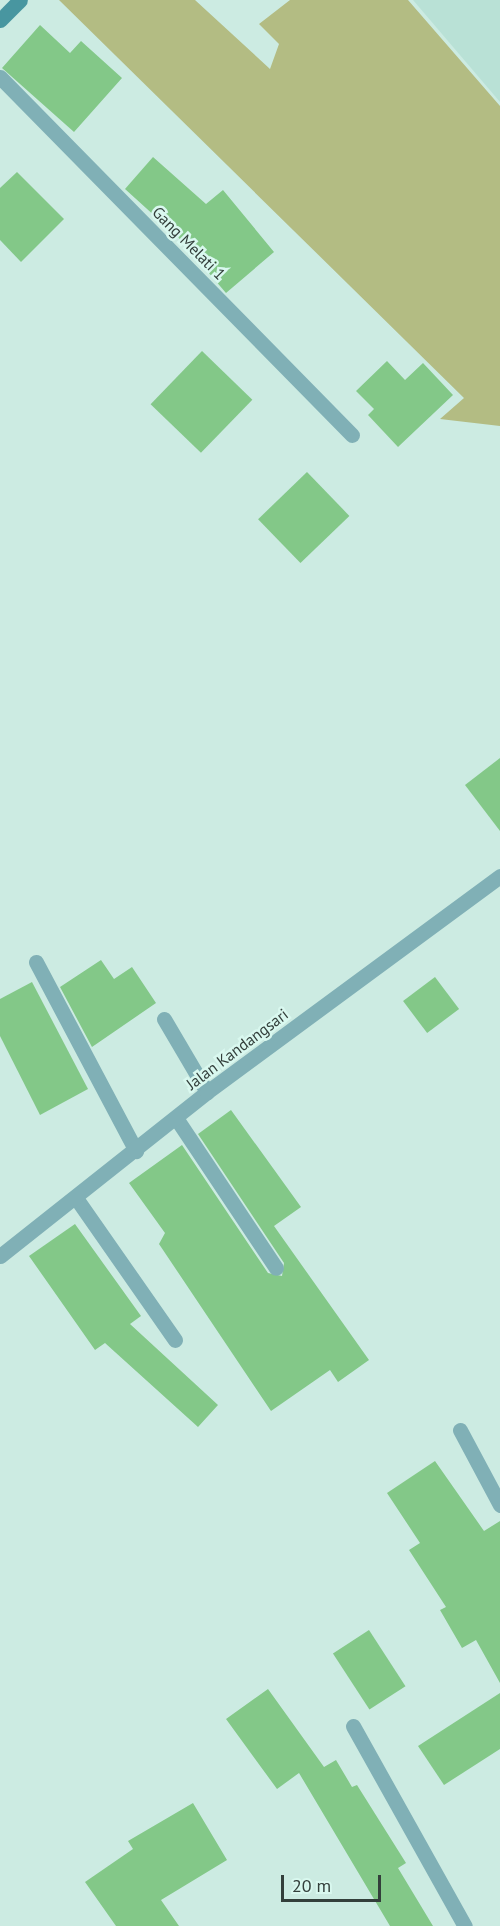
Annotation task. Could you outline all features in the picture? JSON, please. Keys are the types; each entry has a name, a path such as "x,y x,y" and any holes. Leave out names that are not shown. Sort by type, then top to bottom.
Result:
{"street":[{"path":"0,20 20,0"},
{"name":"Gang Melati 1","path":"0,77 352,435"},
{"name":"Jalan Kandangsari","path":"0,1256 207,1092 500,876"},
{"path":"36,962 136,1150"},
{"path":"164,1019 207,1092"},
{"path":"176,1118 276,1268"},
{"path":"76,1198 175,1340"},
{"path":"460,1430 500,1505"},
{"path":"353,1726 465,1926"}],"shaded area":[{"path":"413,0 500,0 500,102"}],"green space":[{"path":"59,0 195,0 270,69 279,44 259,24 290,0 408,0 500,106 500,426 440,419 464,398"}],"building":[{"path":"40,25 70,53 81,41 122,78 74,132 2,68"},
{"path":"153,157 206,204 223,190 274,252 226,293 178,237 125,189"},
{"path":"17,172 64,219 21,262 0,240 0,188"},
{"path":"202,351 252,400 201,453 151,404"},
{"path":"387,361 405,380 423,363 453,395 398,447 368,415 374,409 356,391"},
{"path":"307,472 349,516 300,563 258,519"},
{"path":"500,758 500,831 465,785"},
{"path":"101,960 114,979 132,967 156,1003 92,1047 60,987"},
{"path":"435,977 459,1009 427,1033 403,1001"},
{"path":"32,982 88,1089 40,1115 0,1036 0,999"},
{"path":"231,1110 301,1207 274,1226 369,1360 338,1382 330,1370 271,1411 159,1244 165,1233 129,1183 182,1145 268,1273 282,1276 284,1263 198,1134"},
{"path":"75,1224 141,1316 130,1324 218,1405 198,1427 105,1343 95,1350 29,1256"},
{"path":"435,1461 484,1531 500,1521 500,1683 476,1640 462,1648 440,1610 446,1607 409,1550 420,1543 387,1493"},
{"path":"369,1630 405,1686 369,1710 333,1653"},
{"path":"268,1689 324,1767 336,1760 352,1787 357,1785 406,1863 398,1868 433,1926 390,1926 299,1773 277,1789 226,1719"},
{"path":"500,1693 500,1749 444,1785 418,1746"},
{"path":"193,1803 227,1860 161,1900 179,1926 116,1926 85,1882 133,1849 128,1841"}]}
